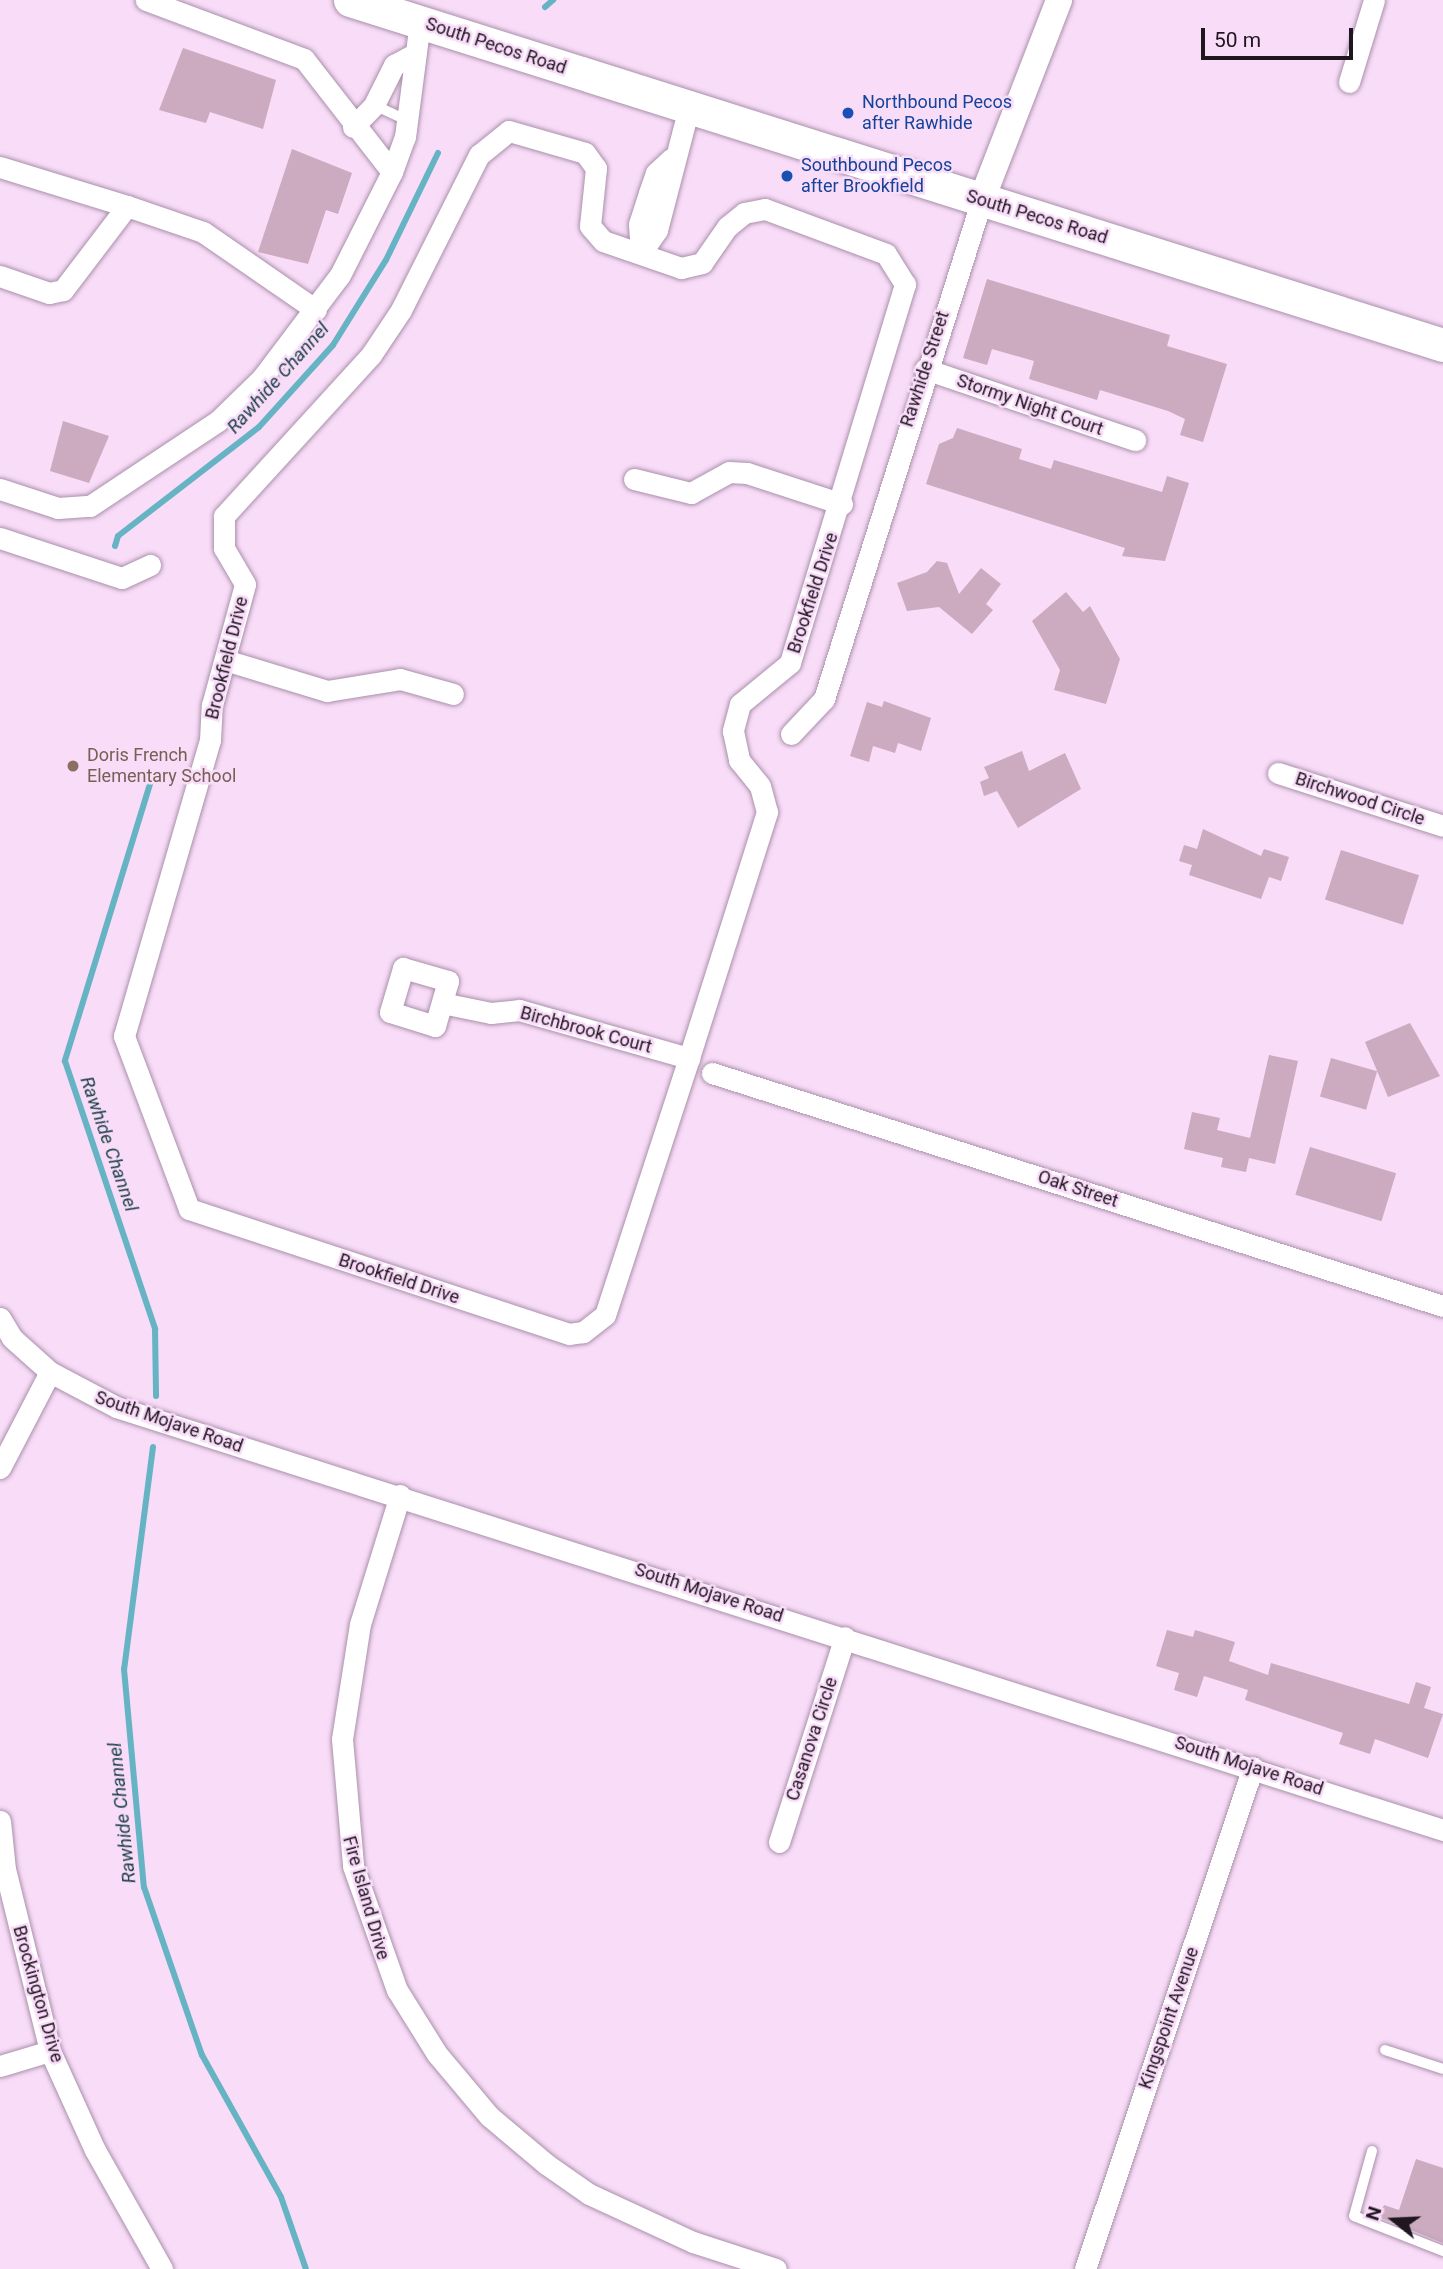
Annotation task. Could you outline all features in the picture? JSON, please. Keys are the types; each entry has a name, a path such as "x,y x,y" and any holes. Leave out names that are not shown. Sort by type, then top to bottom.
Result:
{"main road":[{"name":"South Pecos Road","path":"350,0 1443,345"}],"street":[{"path":"146,0 304,59 353,127 392,172"},
{"name":"Rawhide Street","path":"791,734 824,699 925,369 982,199 1059,0"},
{"path":"1349,82 1374,0"},
{"path":"0,489 58,508 90,506 129,485 218,421 262,378 316,310 392,172 408,121 411,56 420,22"},
{"path":"353,127 374,105 394,65 411,56"},
{"path":"641,253 652,214 656,173 671,159 689,107"},
{"name":"Brookfield Drive","path":"509,131 585,153 596,167 590,226 603,241 641,253 681,268 702,263 727,226 765,209 886,254 900,267 903,306 790,663 740,704 733,731 739,760 760,786 767,812 605,1315 583,1332 569,1334 189,1209 124,1036 124,1019 210,740 225,660 245,584 224,548 224,516 371,355 493,138 509,131"},
{"path":"0,167 203,232 316,310"},
{"path":"0,276 49,293 63,290 127,206"},
{"name":"Stormy Night Court","path":"925,369 1135,440"},
{"path":"634,479 691,493 729,472 747,473 842,504"},
{"path":"0,538 122,578 150,565"},
{"path":"225,660 327,691 400,679 453,694"},
{"name":"Birchwood Circle","path":"1278,773 1443,825"},
{"name":"Birchbrook Court","path":"442,1003 491,1013 519,1010 689,1058"},
{"name":"Oak Street","path":"712,1073 1443,1306"},
{"name":"South Mojave Road","path":"0,1318 12,1338 50,1371 116,1407 400,1495 1443,1830"},
{"path":"0,1468 50,1371"},
{"name":"Fire Island Drive","path":"400,1495 359,1624 342,1739 353,1866 397,1990 437,2054 489,2116 546,2164 589,2194 693,2242 776,2269"},
{"name":"Casanova Circle","path":"779,1842 845,1637"},
{"name":"Kingspoint Avenue","path":"1085,2269 1253,1767"},
{"name":"Brockington Drive","path":"0,1829 50,2051 95,2150 162,2269"},
{"path":"0,2066 50,2051"}],"lane":[{"path":"374,105 408,121"},
{"path":"1385,2050 1443,2069"},
{"path":"1371,2151 1354,2216 1443,2251"}],"building":[{"path":"183,48 276,80 263,129 210,112 206,123 159,110"},
{"path":"292,149 352,173 338,214 326,210 308,264 258,252"},
{"path":"987,279 1170,335 1167,346 1227,364 1203,442 1180,435 1185,419 1168,411 1100,390 1097,400 1029,379 1034,361 992,349 987,365 963,358"},
{"path":"63,421 109,436 89,483 50,471"},
{"path":"957,428 1022,449 1019,459 1051,469 1054,460 1162,492 1167,476 1189,483 1165,561 1122,556 1125,548 926,484 939,444 953,438"},
{"path":"937,561 947,563 959,594 981,568 1001,584 986,604 993,610 972,634 939,607 907,611 897,583 927,572"},
{"path":"1066,592 1083,612 1090,606 1120,659 1106,704 1054,690 1060,670 1032,621"},
{"path":"884,701 931,718 921,751 898,743 895,753 873,746 869,762 850,756 867,702 882,707"},
{"path":"1022,751 1029,771 1065,753 1081,789 1018,828 997,791 984,796 980,782 989,778 984,767"},
{"path":"1203,829 1261,856 1264,849 1289,857 1281,881 1269,877 1261,899 1189,875 1192,865 1179,861 1184,845 1197,849"},
{"path":"1341,850 1419,875 1403,925 1325,899"},
{"path":"1410,1023 1440,1076 1388,1097 1365,1042"},
{"path":"1269,1055 1298,1061 1275,1164 1249,1158 1246,1172 1221,1167 1223,1158 1184,1149 1192,1112 1220,1118 1217,1130 1250,1138"},
{"path":"1331,1058 1377,1071 1366,1110 1320,1096"},
{"path":"1310,1147 1396,1173 1381,1221 1295,1195"},
{"path":"1167,1630 1193,1637 1195,1630 1235,1642 1229,1661 1268,1675 1271,1663 1409,1704 1416,1682 1431,1687 1424,1708 1443,1714 1428,1758 1375,1739 1370,1754 1339,1744 1343,1733 1245,1700 1248,1690 1204,1676 1197,1697 1174,1690 1179,1673 1156,1666"},
{"path":"1416,2159 1443,2168 1443,2243 1379,2217 1384,2205 1399,2210"}],"waterway":[{"name":"Rawhide Channel","path":"545,7 553,0"},
{"name":"Rawhide Channel","path":"115,546 118,536 259,427 333,345 386,260 438,153"},
{"name":"Rawhide Channel","path":"150,784 65,1061 155,1329 156,1396"},
{"name":"Rawhide Channel","path":"153,1447 124,1669 144,1887 202,2055 281,2197 306,2269"}],"place":[{"name":"Northbound Pecos after Rawhide","path":"848,113"},
{"name":"Southbound Pecos after Brookfield","path":"787,176"},
{"name":"Doris French Elementary School","path":"73,766"}]}
